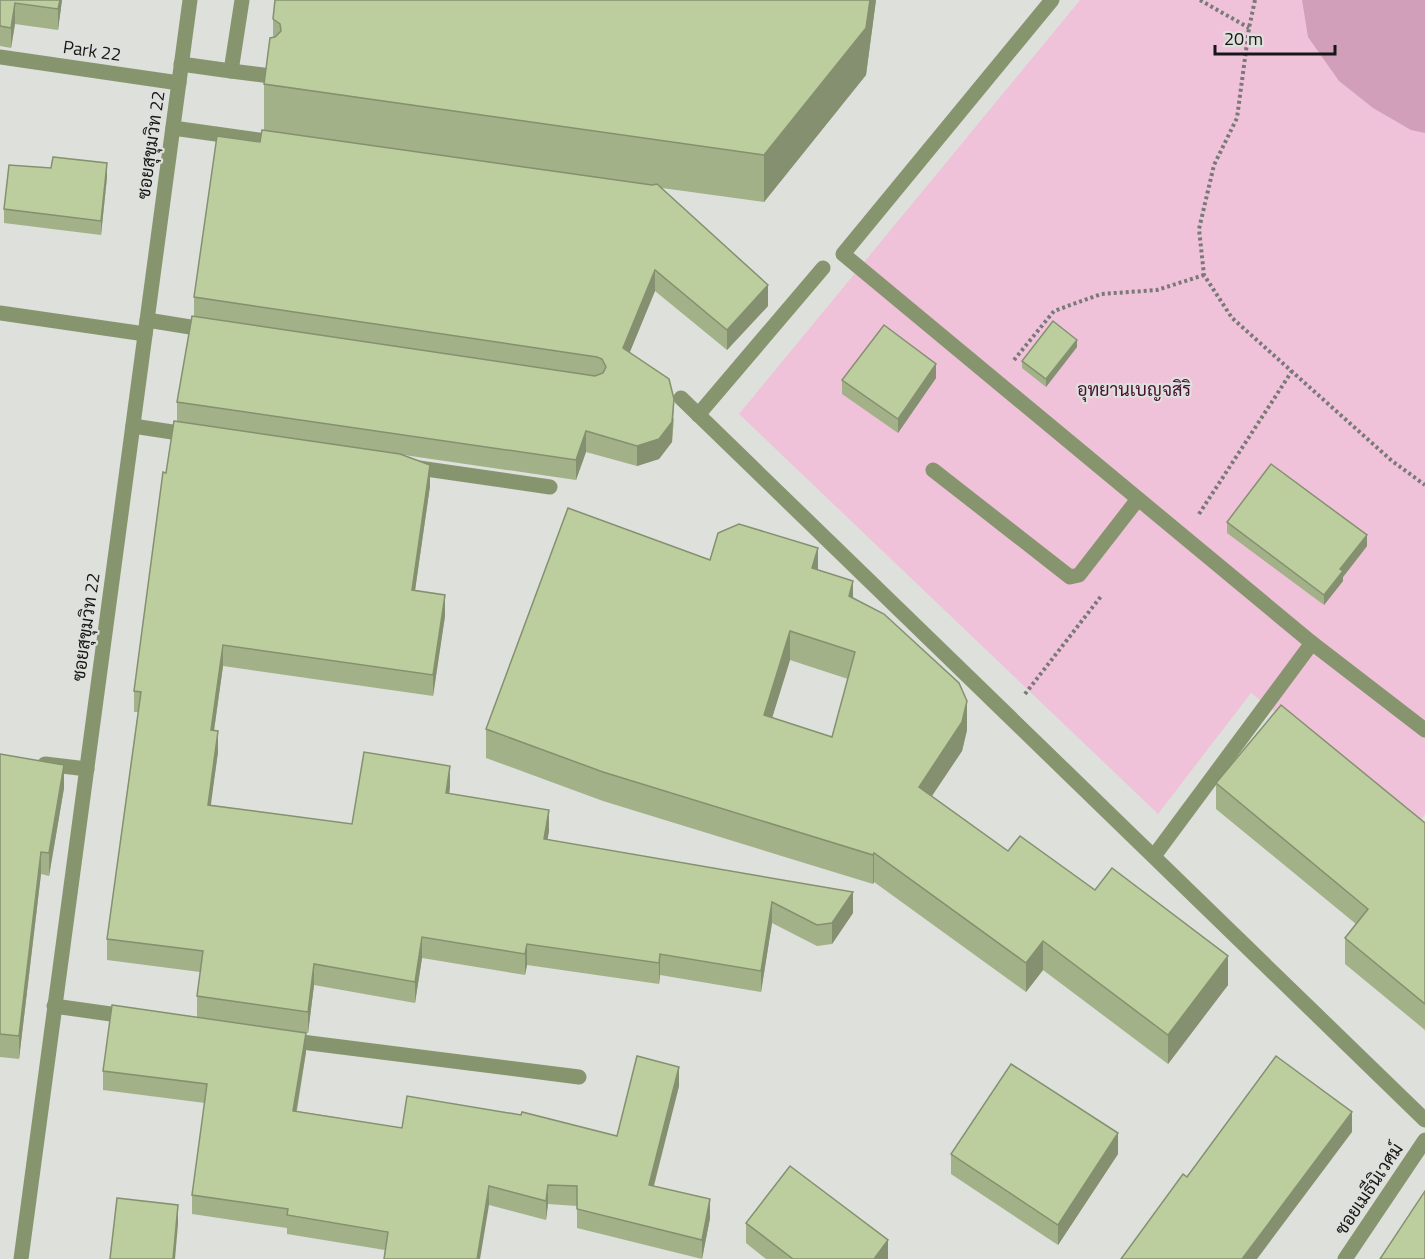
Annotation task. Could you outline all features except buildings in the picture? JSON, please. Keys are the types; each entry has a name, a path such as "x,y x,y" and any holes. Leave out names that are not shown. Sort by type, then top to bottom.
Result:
{"street":[{"name":"ซอยสุขุมวิท 22","path":"21,1259 190,0"},
{"path":"231,71 242,0"},
{"path":"1052,0 843,254 1312,643 1425,730"},
{"name":"Park 22","path":"0,57 179,83"},
{"path":"181,64 271,76"},
{"path":"173,128 290,144"},
{"path":"698,415 823,267"},
{"path":"0,313 230,333"},
{"path":"681,398 1425,1120"},
{"path":"133,426 202,436"},
{"path":"399,465 550,487"},
{"path":"933,470 1070,577 1079,575 1138,499"},
{"path":"1154,856 1312,643"},
{"path":"32,762 87,769"},
{"path":"54,1006 150,1020"},
{"path":"274,1038 579,1077"},
{"name":"ซอยเมธีนิเวศม์","path":"1345,1259 1425,1140"}],"path":[{"path":"1200,0 1249,28"},
{"path":"1255,0 1237,118 1214,165 1199,230 1204,275 1232,318 1392,461 1425,485"},
{"path":"996,382 1054,311 1101,294 1157,291 1204,275"},
{"path":"1185,536 1292,371"},
{"path":"1009,716 1104,593"}],"green space":[{"name":"อุทยานเบญจสิริ","path":"1080,0 1425,0 1425,814 1418,824 1251,693 1158,814 739,414"}],"shaded area":[{"path":"1302,0 1425,0 1425,133 1411,130 1373,108 1339,81 1308,37"}]}
